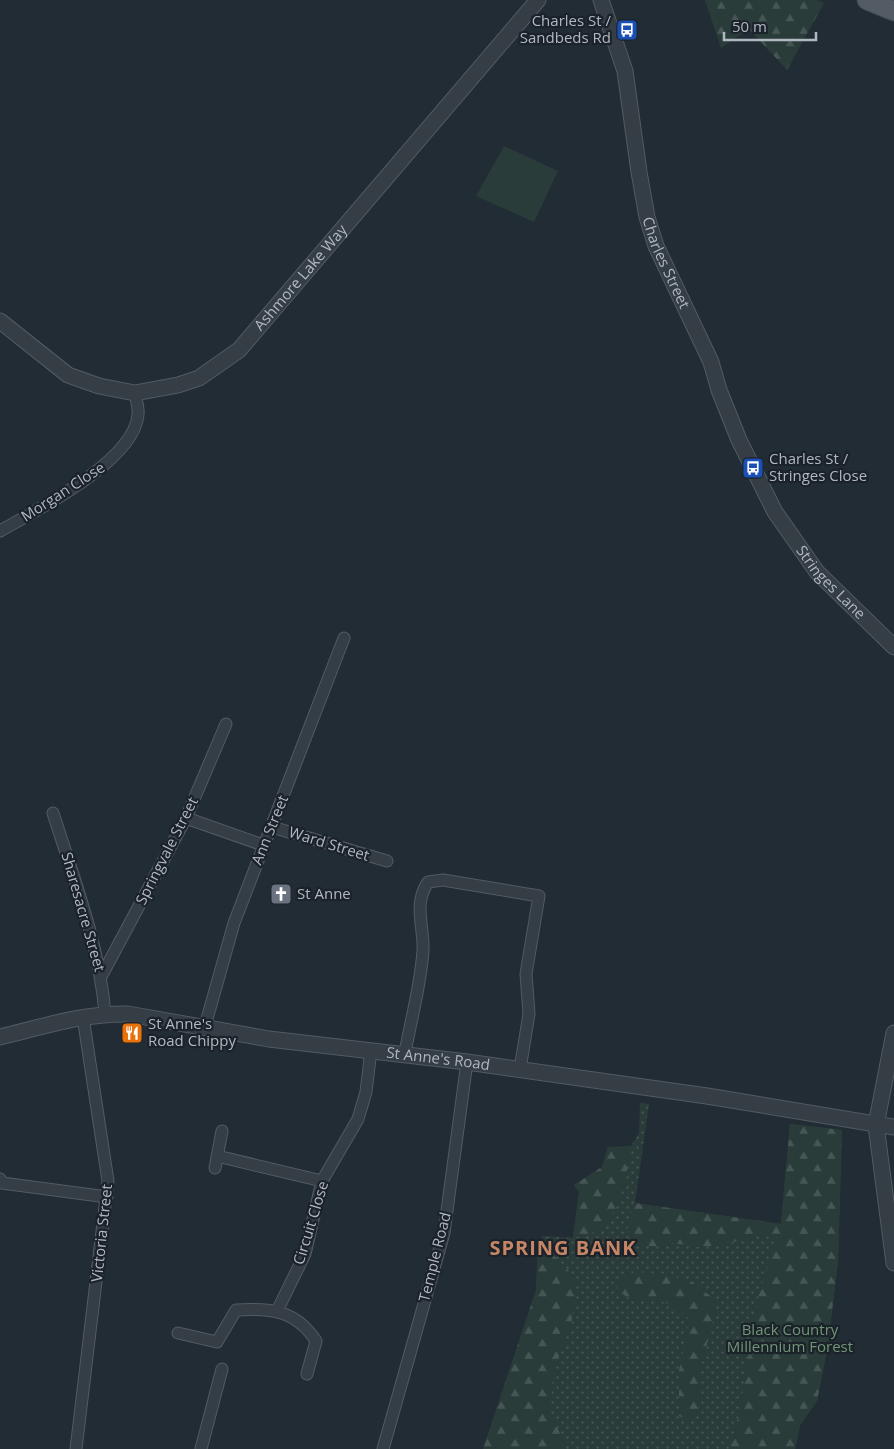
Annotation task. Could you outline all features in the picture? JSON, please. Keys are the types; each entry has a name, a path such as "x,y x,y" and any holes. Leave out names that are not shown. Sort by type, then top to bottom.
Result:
{"main road":[{"path":"867,0 894,11"}],"street":[{"name":"Ashmore Lake Way","path":"0,321 68,375 99,386 135,392 178,385 199,378 239,350 538,0"},
{"name":"Charles Street","path":"601,0 624,71 647,217 656,246 711,362 719,390 739,440 775,512"},
{"name":"Morgan Close","path":"0,531 107,464 128,440 138,416 135,392"},
{"name":"Stringes Lane","path":"775,512 817,572 894,647"},
{"name":"Ann Street","path":"205,1026 234,923 344,638"},
{"name":"Springvale Street","path":"102,975 186,818 226,724"},
{"name":"Sharesacre Street","path":"53,813 84,909 102,975 106,1013"},
{"path":"186,818 263,844"},
{"name":"Ward Street","path":"272,827 387,861"},
{"path":"405,1053 423,950 419,910 420,897 428,882 443,880 539,896 526,974 529,1014 520,1070"},
{"name":"St Anne's Road","path":"0,1037 83,1017 106,1013 128,1014 205,1026 269,1039 405,1053 707,1096 894,1127"},
{"name":"Victoria Street","path":"76,1449 108,1181 83,1017"},
{"path":"894,1033 876,1125 894,1264"},
{"name":"Circuit Close","path":"277,1311 305,1254 322,1182 358,1119 366,1092 371,1050"},
{"name":"Temple Road","path":"383,1449 444,1233 468,1062"},
{"path":"215,1168 222,1130"},
{"path":"217,1156 322,1182"},
{"path":"0,1179 2,1182 107,1197"},
{"path":"178,1333 217,1342 236,1310 277,1311 306,1325 316,1341 306,1374"},
{"path":"200,1449 222,1369"}],"green space":[{"path":"705,0 817,0 824,3 787,70 749,29 721,48"},
{"path":"504,146 558,171 534,222 476,196"},
{"path":"640,1103 649,1104 635,1203 781,1224 790,1124 842,1130 838,1261 828,1345 817,1401 800,1425 795,1449 483,1449 536,1290 538,1250 542,1236 573,1238 579,1192 574,1185 602,1167 608,1147 631,1146 639,1133"},
{"name":"Black Country Millennium Forest","path":"790,1124 842,1130 838,1261 828,1345 817,1401 800,1425 795,1449 729,1449 739,1415 759,1293 777,1237 759,1236 716,1246 697,1247 674,1243 654,1247 634,1242 627,1231 634,1203 781,1224"},
{"path":"608,1147 631,1147 621,1195 610,1218 602,1227 592,1233 573,1238 579,1192 574,1185 602,1167"},
{"path":"538,1250 552,1254 577,1279 571,1325 555,1367 549,1412 564,1441 565,1449 483,1449 536,1290"},
{"name":"Black Country Millennium Forest","path":"635,1272 666,1274 692,1282 713,1298 716,1310 701,1366 698,1408 687,1420 679,1416 679,1371 689,1319 667,1303 656,1300 632,1299 621,1292 616,1286 622,1277"}],"place":[{"name":"Charles St / Sandbeds Rd","path":"627,30"},
{"name":"Charles St / Stringes Close","path":"753,468"},
{"name":"St Anne","path":"281,894"},
{"name":"St Anne's Road Chippy","path":"132,1033"}],"district":[{"name":"SPRING BANK","path":"563,1248"}]}
